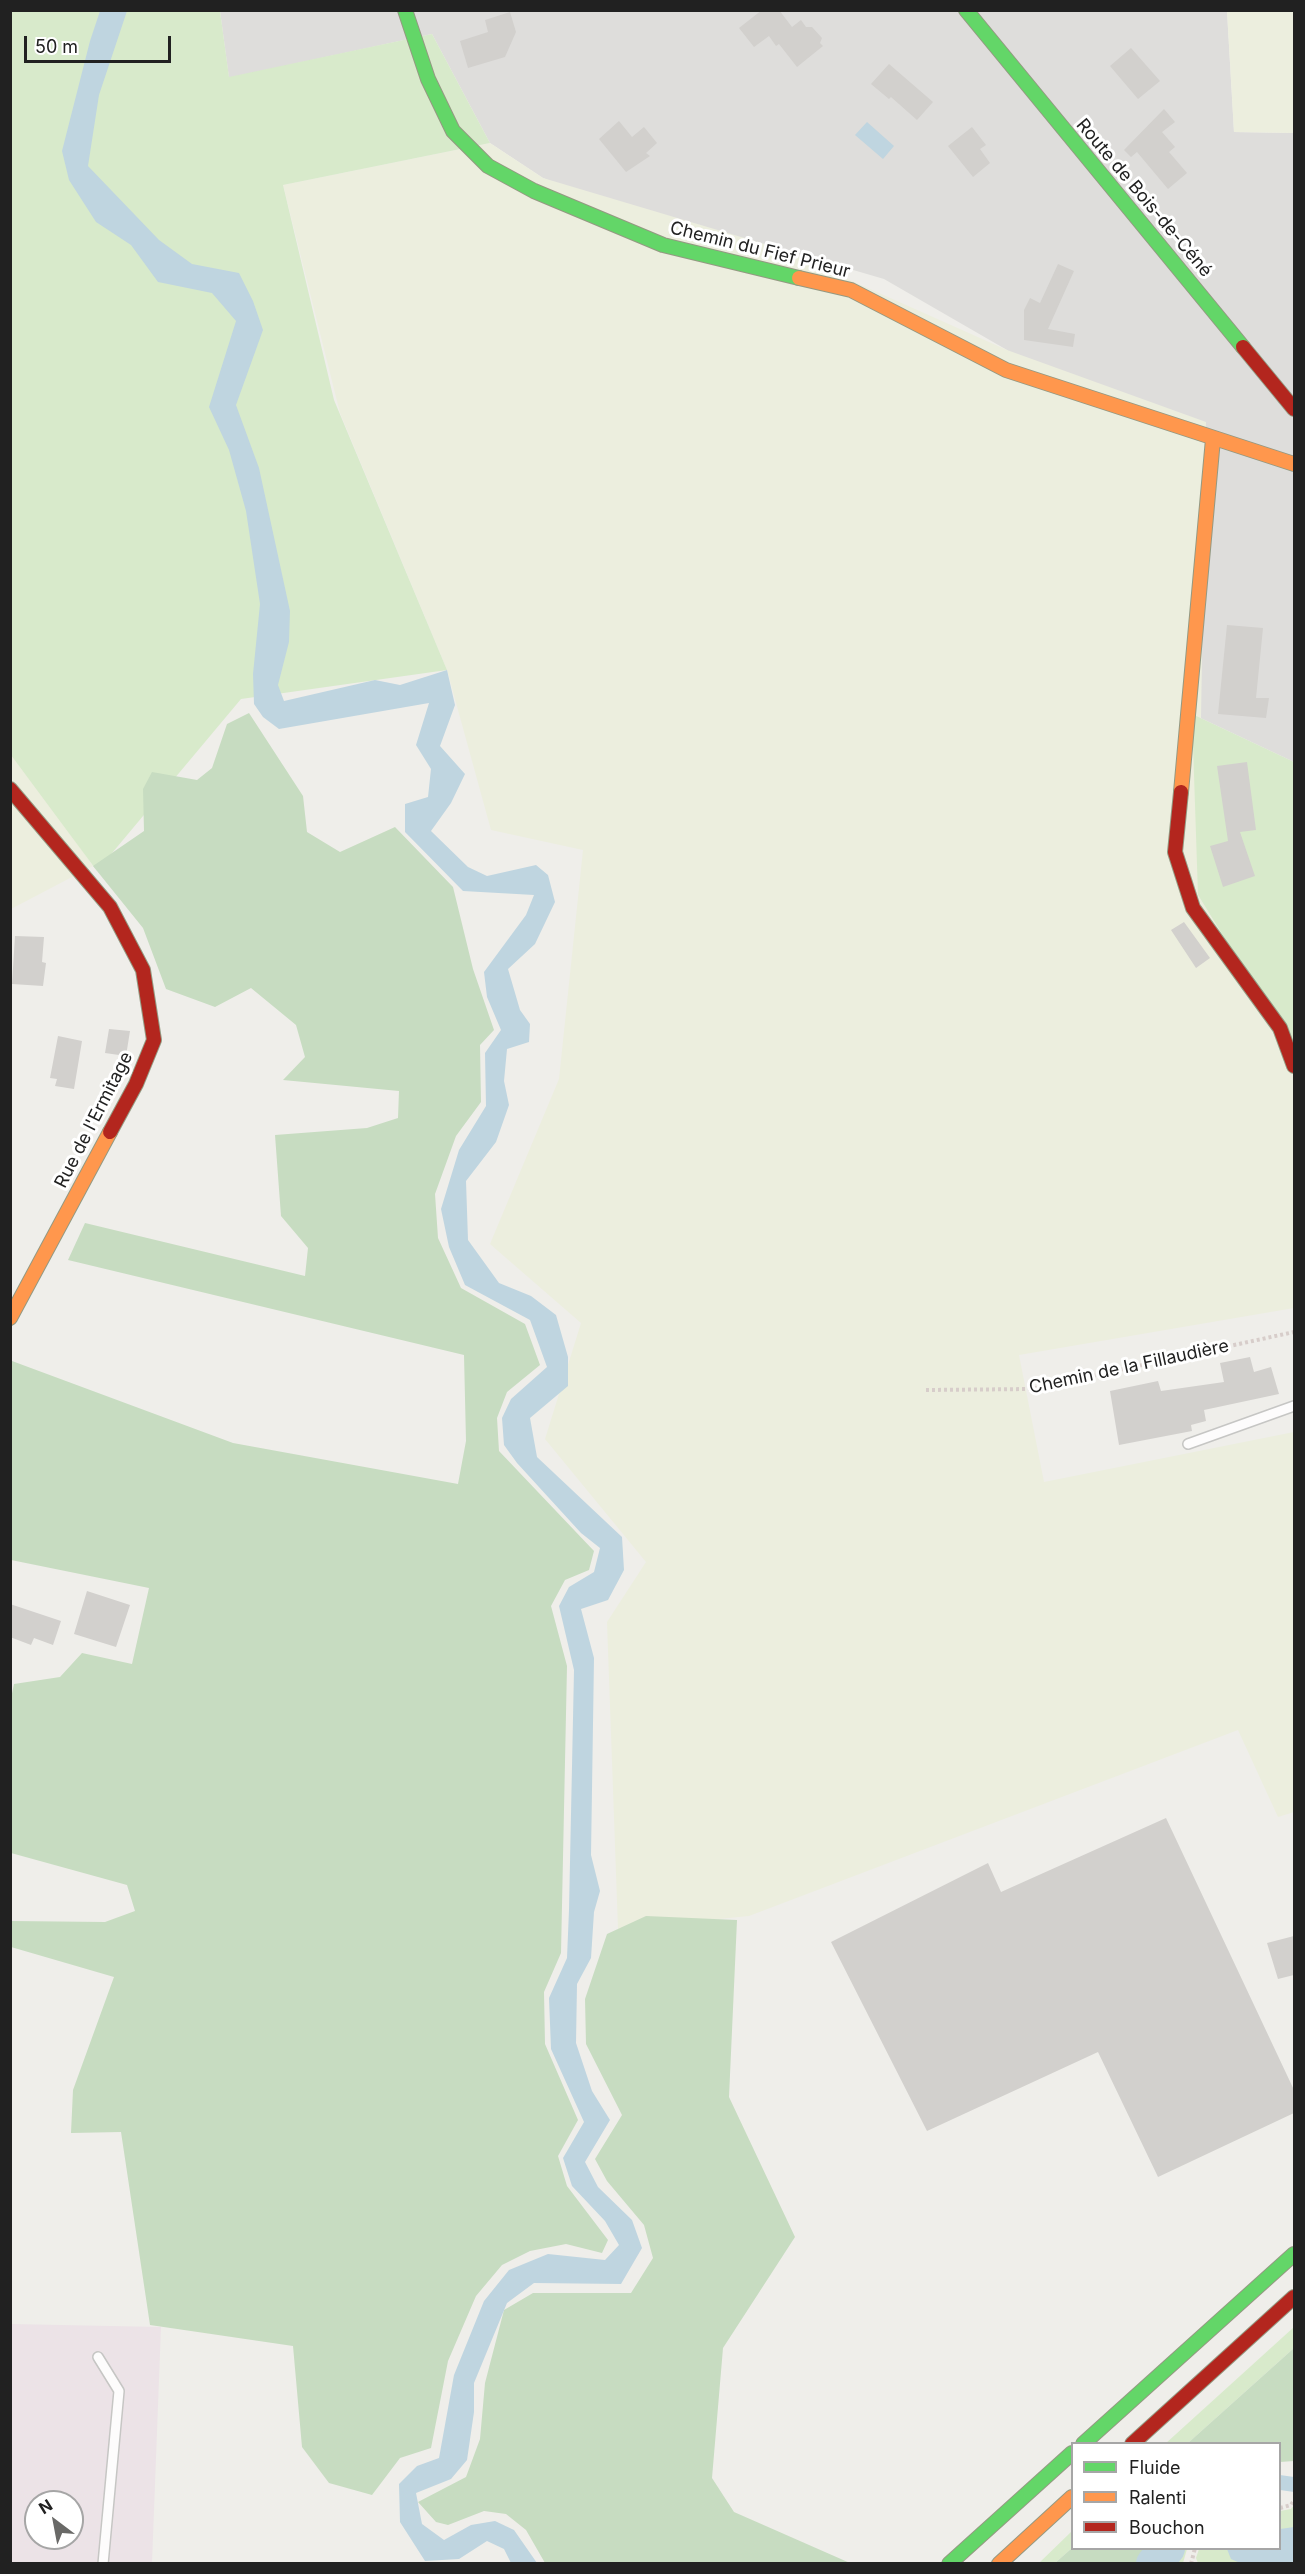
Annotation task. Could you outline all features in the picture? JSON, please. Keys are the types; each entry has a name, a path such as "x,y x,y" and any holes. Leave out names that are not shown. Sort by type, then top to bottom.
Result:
{"main road":[{"name":"Chemin du Fief Prieur","path":"405,10 428,79 453,130 488,166 534,191 663,245 851,290 1006,370 1294,464"},
{"name":"Route de Bois-de-Céné","path":"966,10 1294,409"},
{"path":"1213,439 1175,852 1194,908 1280,1028 1294,1066"},
{"name":"Rue de l'Ermitage","path":"10,789 110,907 142,970 154,1040 136,1084 10,1318"},
{"path":"1085,2442 1294,2254"},
{"path":"1134,2442 1294,2297"},
{"path":"949,2564 1071,2454"},
{"path":"999,2564 1071,2498"}],"lane":[{"path":"1188,1444 1294,1406"},
{"path":"98,2357 119,2391 104,2564"}],"path":[{"name":"Chemin de la Fillaudière","path":"926,1390 1032,1389 1294,1332"},
{"path":"1281,2508 1291,2505 1294,2500"}],"shaded area":[{"path":"220,11 1227,11 1234,132 1294,133 1294,762 1192,714 1007,350 884,279 778,248 672,231 543,178 490,143 432,34 229,78"},
{"path":"11,2324 161,2327 152,2563 11,2564"}],"green space":[{"path":"11,11 220,11 229,77 432,34 490,143 283,185 334,400 447,670 241,699 97,871 11,755"},
{"path":"1227,11 1294,11 1294,133 1234,132"},
{"path":"490,143 543,178 778,248 1007,350 1206,422 1198,895 1294,1051 1294,1308 1019,1355 1044,1482 1294,1432 1294,1812 1278,1817 1238,1730 749,1916 618,1929 607,1622 646,1562 545,1439 581,1323 490,1244 559,1079 583,850 491,830 447,670 340,413 283,185"},
{"path":"249,713 303,796 307,832 340,852 395,827 453,887 473,969 494,1030 480,1045 481,1102 456,1136 435,1194 438,1238 461,1288 525,1324 540,1365 507,1392 497,1418 499,1451 594,1551 589,1570 565,1580 551,1606 567,1666 561,1953 544,1992 545,2044 578,2120 558,2156 567,2186 608,2240 602,2253 566,2244 530,2251 502,2265 476,2296 448,2361 431,2448 400,2458 372,2495 329,2483 302,2447 293,2346 150,2325 121,2132 71,2133 73,2090 114,1977 11,1947 11,1921 105,1922 135,1911 127,1885 11,1853 11,1698 14,1684 60,1677 82,1653 132,1664 149,1588 11,1560 12,1361 233,1443 458,1484 466,1441 464,1355 68,1260 85,1223 305,1276 308,1248 281,1216 275,1135 367,1128 398,1118 399,1091 283,1080 305,1057 296,1025 251,988 215,1007 166,989 143,928 93,866 144,831 143,789 152,772 197,780 212,768 227,724"},
{"path":"1192,714 1294,762 1294,1051 1198,895"},
{"path":"10,746 93,866 11,909 10,909"},
{"path":"646,1916 737,1920 729,2097 795,2237 723,2348 712,2478 734,2512 850,2563 545,2563 526,2530 506,2514 484,2511 448,2525 436,2522 418,2502 466,2477 480,2439 485,2383 504,2310 533,2293 631,2293 653,2258 644,2225 607,2181 595,2159 622,2115 586,2044 585,1999 607,1934"},
{"path":"1294,2327 1294,2348 1189,2442 1167,2442"},
{"path":"1294,2348 1294,2461 1281,2462 1281,2442 1189,2442"},
{"path":"1294,2505 1294,2563 1198,2563 1196,2558 1199,2550 1281,2550 1281,2511 1291,2509"},
{"path":"1071,2532 1071,2549 1055,2563 1038,2564"},
{"path":"1071,2549 1158,2550 1151,2563 1055,2563"},
{"path":"1158,2550 1187,2550 1183,2563 1151,2564"}],"water":[{"path":"100,11 127,11 99,95 88,166 159,240 192,264 239,273 253,301 263,330 236,405 259,468 290,611 289,642 278,685 284,701 375,680 400,685 447,670 455,705 440,746 465,774 451,803 431,831 468,867 487,876 536,865 548,875 555,902 535,944 508,969 520,1010 530,1024 529,1042 507,1049 504,1081 509,1105 496,1142 466,1181 468,1240 499,1283 531,1296 556,1315 568,1357 568,1386 530,1418 537,1457 622,1537 624,1570 608,1600 581,1609 594,1658 591,1855 600,1891 594,1912 591,1958 577,1984 576,2043 592,2091 610,2120 585,2162 598,2187 632,2220 642,2248 621,2284 534,2283 507,2303 474,2383 474,2412 467,2460 451,2479 416,2493 422,2524 444,2540 471,2525 495,2521 514,2530 537,2563 511,2563 504,2549 487,2541 459,2559 425,2561 400,2522 399,2484 417,2466 439,2458 454,2375 484,2301 509,2270 548,2254 605,2260 619,2245 605,2221 572,2186 563,2158 584,2122 551,2049 549,1998 567,1958 569,1910 574,1670 559,1606 569,1587 594,1572 600,1548 581,1533 517,1463 504,1445 502,1418 511,1399 547,1367 530,1320 465,1285 449,1247 441,1209 459,1150 486,1106 485,1053 501,1030 487,997 484,972 526,915 534,895 463,891 405,832 405,804 428,797 431,769 416,745 429,703 279,729 263,717 254,704 253,674 260,604 246,511 229,450 209,407 236,321 212,293 158,282 131,245 96,222 69,180 62,151"},
{"path":"867,122 894,146 883,159 855,135"},
{"path":"1281,2475 1294,2477 1294,2492 1281,2490"},
{"path":"1294,2527 1294,2563 1240,2563 1231,2559 1227,2550 1281,2550 1281,2529"}],"building":[{"path":"762,10 779,10 792,27 801,20 806,27 812,27 822,38 820,43 823,46 797,67 779,44 776,46 769,36 754,47 739,28"},
{"path":"510,12 516,32 505,57 468,68 460,41 488,32 485,20"},
{"path":"1131,48 1160,81 1138,99 1110,66"},
{"path":"889,64 933,102 917,120 891,97 889,99 871,84"},
{"path":"1164,109 1175,122 1162,132 1175,147 1169,152 1187,173 1168,189 1137,152 1131,157 1124,150"},
{"path":"619,121 632,137 644,127 657,143 646,153 650,156 626,172 599,139"},
{"path":"972,127 986,145 980,149 990,163 973,177 948,146"},
{"path":"1058,264 1074,271 1048,329 1075,334 1073,347 1024,340 1024,310 1030,298 1040,303"},
{"path":"1227,625 1263,628 1256,698 1269,698 1266,718 1218,714"},
{"path":"1247,762 1256,830 1240,832 1255,876 1223,887 1210,846 1228,841 1217,766"},
{"path":"1184,922 1210,958 1196,968 1171,930"},
{"path":"15,936 44,937 42,962 46,963 43,986 12,984"},
{"path":"109,1029 130,1031 126,1056 105,1053"},
{"path":"58,1036 82,1041 74,1089 55,1086 57,1079 50,1078"},
{"path":"1250,1357 1254,1372 1271,1367 1279,1394 1204,1410 1206,1421 1191,1425 1192,1431 1119,1445 1110,1391 1158,1381 1161,1391 1224,1382 1220,1363"},
{"path":"87,1591 130,1605 116,1647 74,1634"},
{"path":"10,1604 61,1621 53,1645 34,1638 31,1645 10,1637"},
{"path":"1166,1818 1294,2090 1294,2113 1158,2177 1098,2052 927,2131 831,1942 988,1863 1001,1892"},
{"path":"1294,1936 1294,1975 1278,1979 1267,1943"}],"waterway":[{"path":"1154,2564 1165,2550"}],"traffic: fast":[{"path":"405,10 428,79 453,131 488,166 534,191 663,245 799,278"},
{"path":"966,10 1243,347"},
{"path":"1085,2442 1294,2254"},
{"path":"949,2564 1071,2454"}],"traffic: slow":[{"path":"799,278 851,290 1006,370 1294,464"},
{"path":"1181,792 1213,439"},
{"path":"10,1318 110,1132"},
{"path":"999,2564 1071,2498"}],"traffic: jam":[{"path":"1243,347 1294,409"},
{"path":"10,789 110,907 143,970 154,1040 136,1084 110,1132"},
{"path":"1181,792 1175,852 1193,908 1280,1028 1294,1066"},
{"path":"1134,2442 1294,2297"}]}
